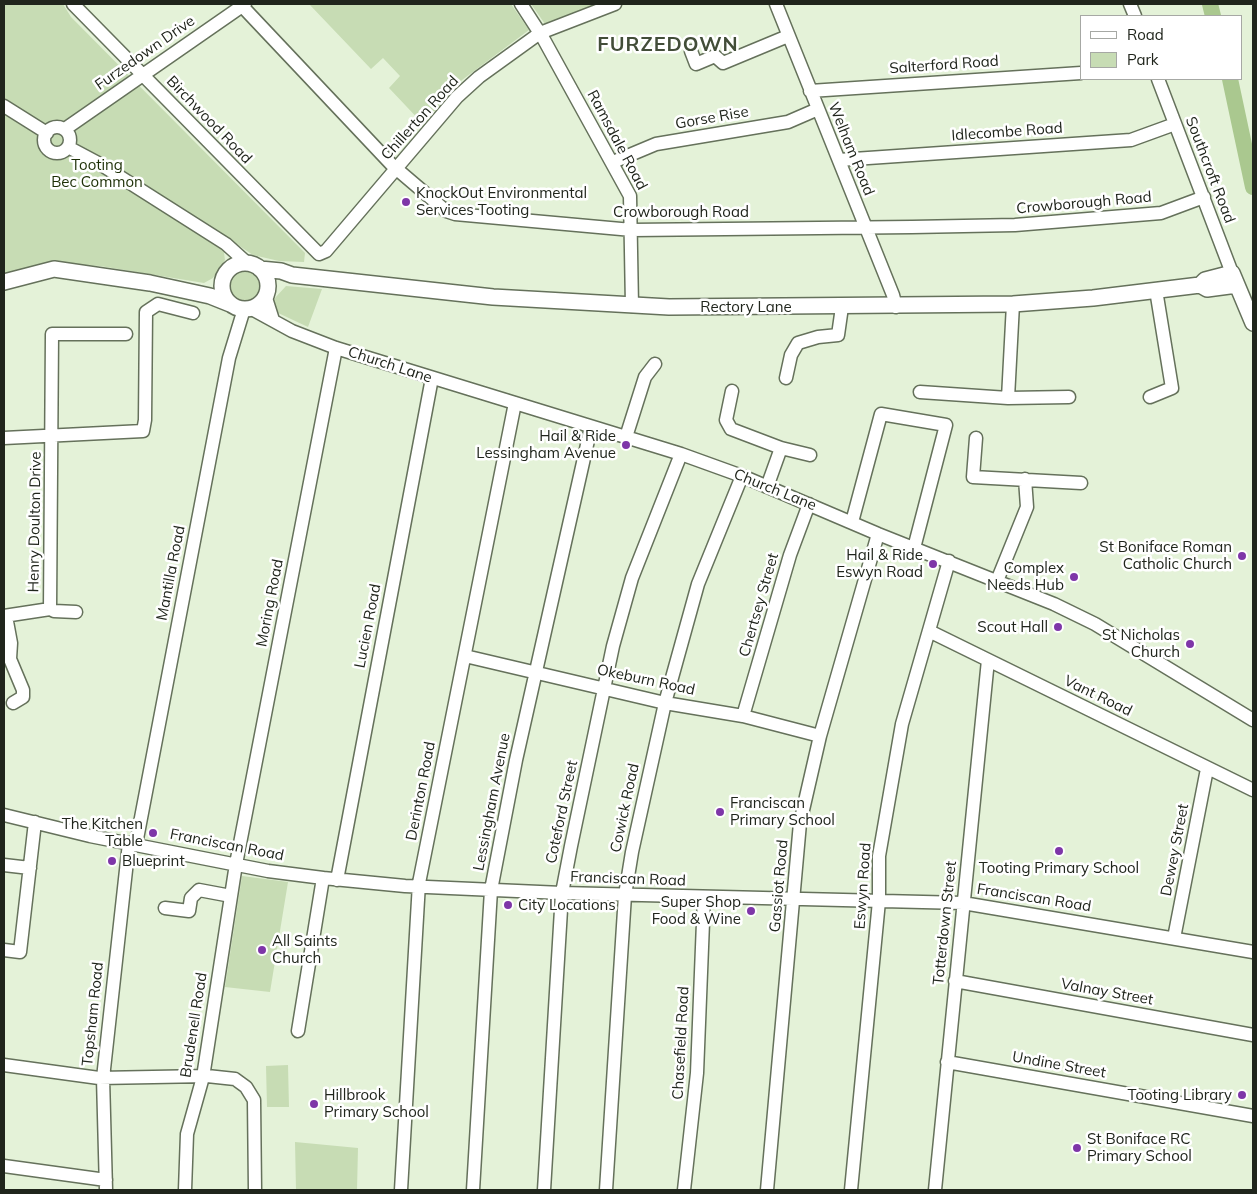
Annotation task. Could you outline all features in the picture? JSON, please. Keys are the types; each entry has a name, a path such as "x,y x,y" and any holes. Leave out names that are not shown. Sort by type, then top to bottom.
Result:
{"main road":[{"name":"Rectory Lane","path":"247,266 281,271 292,275 493,297 632,306 842,307 1013,304 1200,285 1205,280 1234,279"},
{"path":"216,291 226,274 247,266 267,280 267,293"},
{"path":"4,282 54,269 216,291 241,307 255,308 267,293 292,275"},
{"path":"1234,279 1253,323"}],"street":[{"name":"Birchwood Road","path":"73,4 316,252 323,253"},
{"name":"Ramsdale Road","path":"521,4 613,162 630,196 632,306"},
{"name":"Chillerton Road","path":"323,253 457,97 478,77 540,34 615,4"},
{"name":"Welham Road","path":"777,4 896,306"},
{"name":"Furzedown Drive","path":"65,129 243,5"},
{"name":"Crowborough Road","path":"243,5 396,168 450,213 632,230 866,228 1015,224 1151,214 1161,213 1204,197"},
{"path":"690,51 696,64 715,56 723,63 788,36"},
{"name":"Salterford Road","path":"810,91 1080,73"},
{"name":"Southcroft Road","path":"1158,80 1234,279"},
{"path":"4,106 47,132"},
{"name":"Gorse Rise","path":"613,162 656,144 788,122 818,109"},
{"name":"Idlecombe Road","path":"839,160 1131,140 1175,124"},
{"path":"54,127 65,129 70,139 68,147 57,152 49,149 44,140 47,132 54,127"},
{"path":"68,147 100,164 232,249 247,266"},
{"path":"1150,397 1172,388 1156,290"},
{"path":"267,293 272,320"},
{"path":"4,438 143,431 145,420 146,312 158,304 193,313"},
{"path":"1008,398 1013,304"},
{"name":"Church Lane","path":"241,307 292,331 336,348 680,454 742,476 878,534 998,581 1096,624 1253,720"},
{"name":"Mantilla Road","path":"133,843 227,367 241,307"},
{"path":"786,378 791,356 798,343 818,337 838,335 842,307"},
{"name":"Henry Doulton Drive","path":"50,609 52,334 126,334"},
{"name":"Moring Road","path":"235,871 336,348"},
{"path":"626,437 645,377 656,364"},
{"name":"Lucien Road","path":"337,880 432,378"},
{"path":"732,391 726,420 728,426 781,448 810,455"},
{"path":"920,392 1008,398 1069,397"},
{"name":"Derinton Road","path":"400,1190 418,887 515,403"},
{"path":"852,522 882,414 946,424 914,548"},
{"name":"Lessingham Avenue","path":"473,1190 491,890 535,673 591,427"},
{"path":"976,438 973,477 1081,483"},
{"path":"767,487 781,448"},
{"name":"Coteford Street","path":"544,1190 562,893 604,688 632,578 680,454"},
{"name":"Cowick Road","path":"606,1190 625,895 632,852 665,703 698,584 742,476"},
{"path":"998,581 1026,507 1025,479"},
{"name":"Chertsey Street","path":"743,716 790,555 809,504"},
{"name":"Gassiot Road","path":"767,1190 800,824 820,736 878,534"},
{"name":"Eswyn Road","path":"851,1190 879,901 879,856 902,724 949,562"},
{"name":"Henry Doulton Drive","path":"5,616 50,609 54,611 76,612"},
{"path":"5,616 11,643 10,659 23,690 23,697 13,703"},
{"name":"Vant Road","path":"929,631 1253,790"},
{"name":"Okeburn Road","path":"465,656 665,703 743,716 820,736"},
{"name":"Totterdown Street","path":"935,1190 988,660"},
{"name":"Dewey Street","path":"1174,938 1207,769"},
{"name":"Franciscan Road","path":"4,815 133,843 235,871 418,887 625,895 963,903 1253,952"},
{"path":"4,950 20,952 35,822"},
{"name":"Topsham Road","path":"106,1185 103,1078 133,843"},
{"path":"4,865 30,868"},
{"name":"Brudenell Road","path":"184,1190 186,1141 203,1077 235,871"},
{"path":"298,1031 323,878"},
{"path":"165,908 189,911 191,898 199,890 231,896"},
{"name":"Chasefield Road","path":"684,1190 697,1073 704,897"},
{"name":"Valnay Street","path":"955,981 1253,1035"},
{"name":"Undine Street","path":"947,1062 1253,1116"},
{"path":"4,1065 103,1078 203,1077 235,1079 251,1093 254,1107 255,1190"},
{"path":"4,1166 106,1185"}],"green space":[{"name":"Tooting Bec Common","path":"4,4 63,4 71,17 305,253 304,262 279,261 253,255 235,243 224,253 225,260 213,278 204,283 100,266 53,264 4,275"},
{"path":"309,4 511,4 529,30 462,80 436,111 430,111 423,124 389,88 400,76 383,58 371,69"},
{"path":"531,4 597,4 545,24"},
{"path":"245,269 252,270 258,274 262,280 262,294 258,300 252,304 245,305 238,304 232,300 228,294 227,287 228,280 232,274 238,270"},
{"path":"286,286 322,289 308,327 276,312 274,299"},
{"path":"242,876 288,882 270,992 225,987"},
{"path":"288,1065 289,1107 267,1107 266,1066"},
{"path":"295,1142 358,1148 357,1190 296,1190"}],"waterway":[{"path":"1210,4 1213,15"},
{"path":"1230,80 1253,187"}],"place":[{"name":"KnockOut Environmental Services Tooting","path":"406,202"},
{"name":"Hail & Ride Lessingham Avenue","path":"626,445"},
{"name":"St Boniface Roman Catholic Church","path":"1242,556"},
{"name":"Hail & Ride Eswyn Road","path":"933,564"},
{"name":"Complex Needs Hub","path":"1074,577"},
{"name":"Scout Hall","path":"1058,627"},
{"name":"St Nicholas Church","path":"1190,644"},
{"name":"Franciscan Primary School","path":"720,812"},
{"name":"The Kitchen Table","path":"153,833"},
{"name":"Tooting Primary School","path":"1059,851"},
{"name":"Blueprint","path":"112,861"},
{"name":"City Locations","path":"508,905"},
{"name":"Super Shop Food & Wine","path":"751,911"},
{"name":"All Saints Church","path":"262,950"},
{"name":"Tooting Library","path":"1242,1095"},
{"name":"Hillbrook Primary School","path":"314,1104"},
{"name":"St Boniface RC Primary School","path":"1077,1148"}],"district":[{"name":"FURZEDOWN","path":"668,45"}]}
